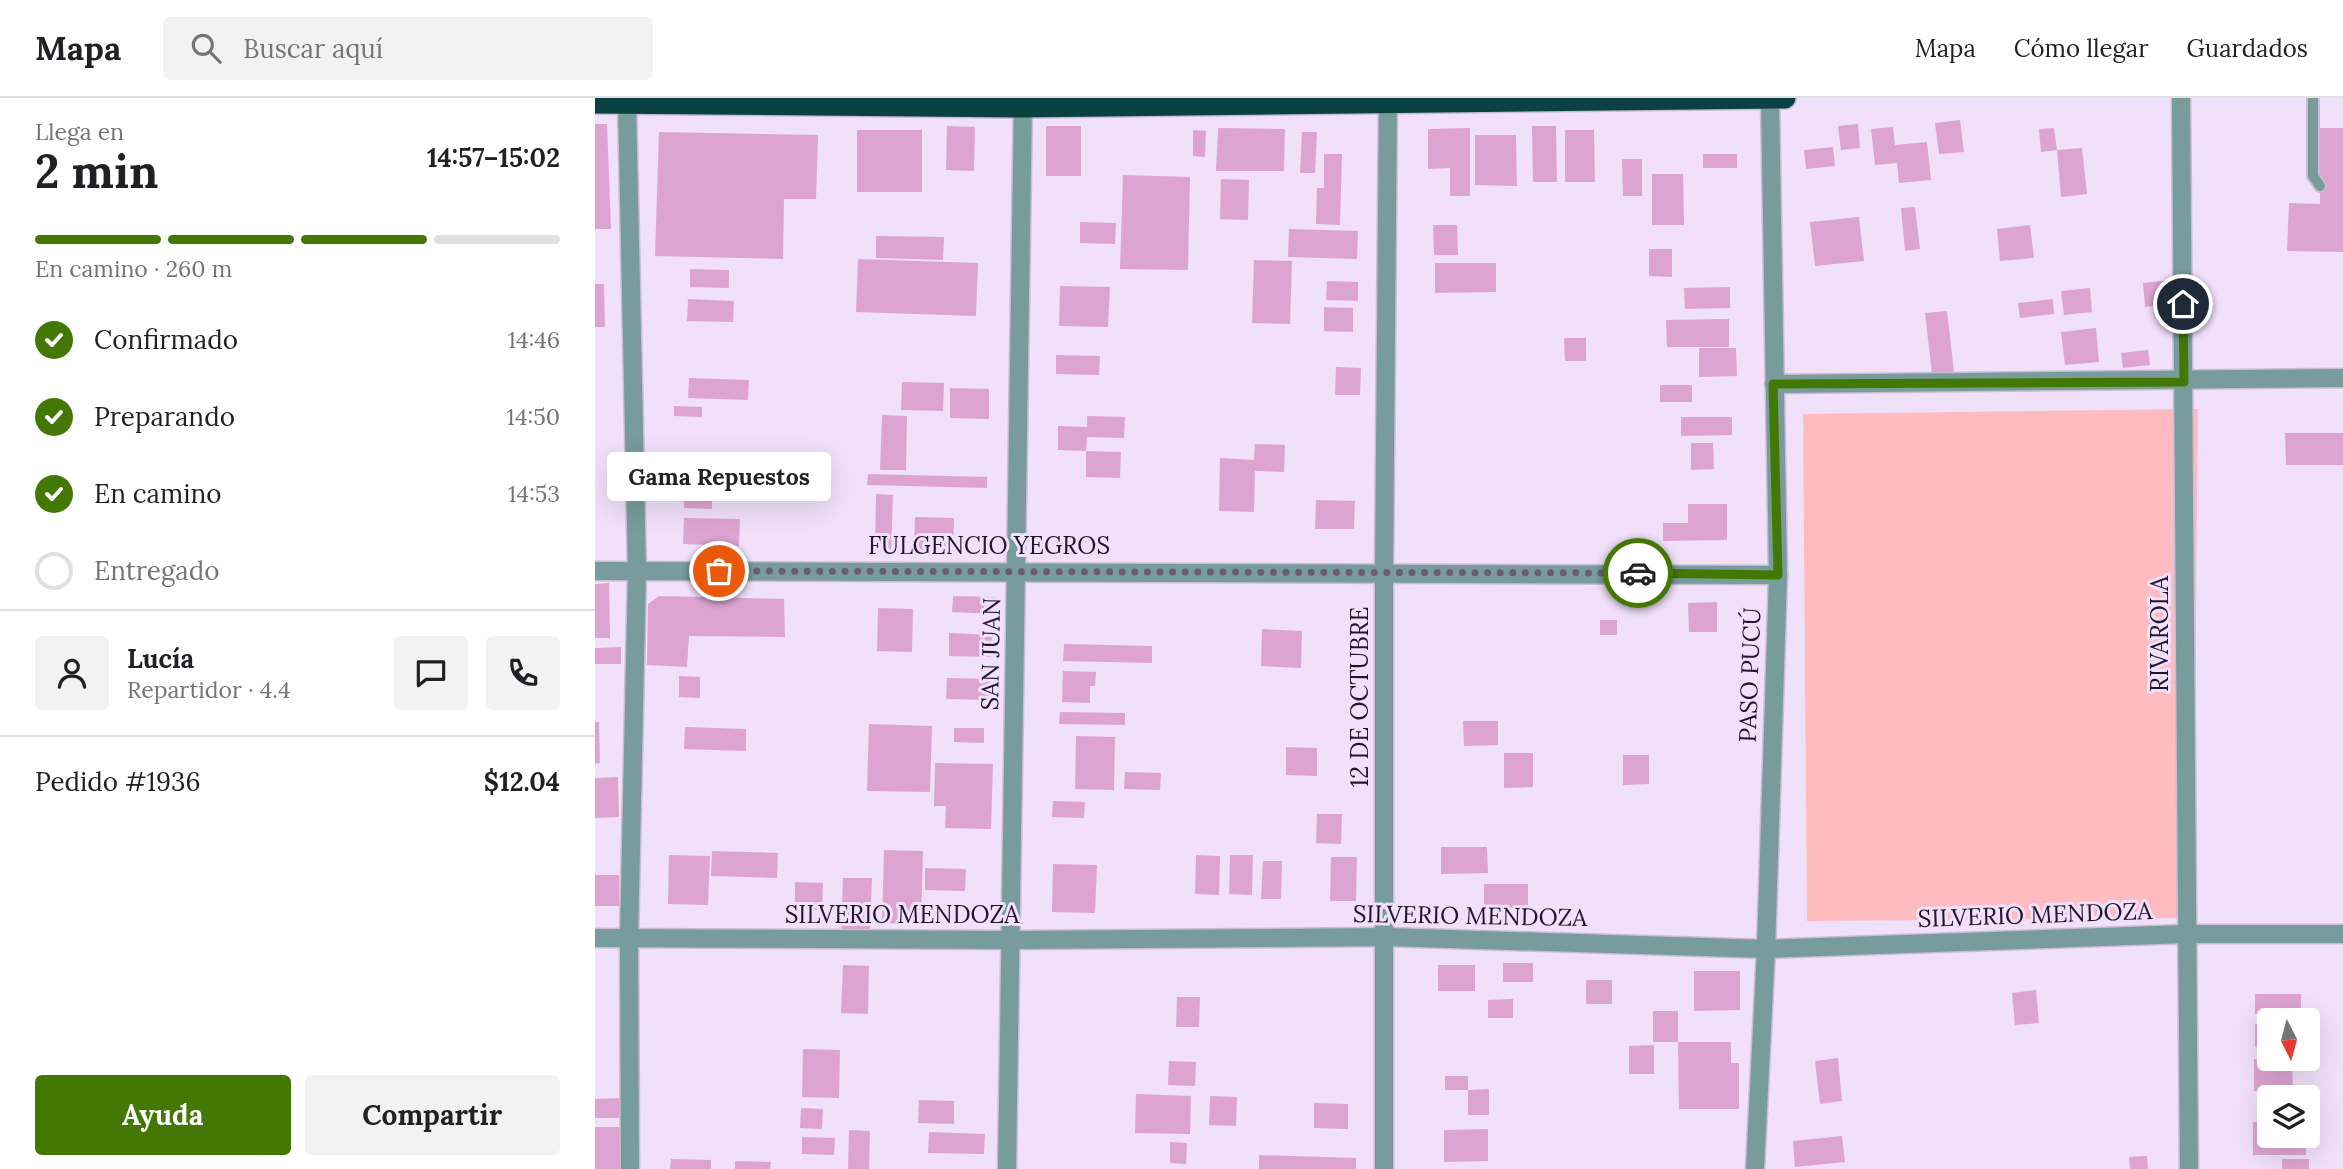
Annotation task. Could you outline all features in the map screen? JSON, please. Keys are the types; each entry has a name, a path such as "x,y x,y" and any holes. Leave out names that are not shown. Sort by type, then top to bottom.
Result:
{"highway":[{"path":"595,103 1785,98"}],"street":[{"name":"PASO PUCÚ","path":"1755,1169 1766,949 1778,575 1770,98"},
{"name":"RIVAROLA","path":"2181,98 2185,934 2189,1169"},
{"name":"12 DE OCTUBRE","path":"1384,1169 1384,571 1388,100"},
{"path":"627,103 637,571 629,938 630,1169"},
{"name":"SAN JUAN","path":"1007,1169 1023,103"},
{"path":"1773,384 2184,382 2343,378"},
{"name":"FULGENCIO YEGROS","path":"595,571 1384,571 1778,575"},
{"name":"SILVERIO MENDOZA","path":"595,938 1010,940 1386,937 1766,949 2185,934 2343,934"}],"lane":[{"path":"2313,98 2313,176 2320,186"}],"shaded area":[{"path":"2198,409 2193,918 1807,921 1803,414"}],"building":[{"path":"1960,120 1964,152 1939,154 1935,123"},
{"path":"595,124 607,124 611,229 595,229"},
{"path":"1858,124 1860,148 1841,150 1838,126"},
{"path":"947,126 975,127 974,171 946,170"},
{"path":"1046,126 1081,126 1081,176 1046,176"},
{"path":"1532,126 1556,126 1557,182 1533,182"},
{"path":"1893,127 1895,145 1927,142 1931,180 1899,183 1897,163 1875,165 1871,129"},
{"path":"1218,128 1285,129 1284,171 1216,171"},
{"path":"1470,128 1470,196 1450,196 1450,168 1428,169 1428,129"},
{"path":"2054,128 2057,150 2041,152 2039,129"},
{"path":"2319,128 2343,128 2343,252 2287,251 2289,203 2320,204"},
{"path":"857,130 922,130 922,192 857,192"},
{"path":"1193,130 1206,131 1205,157 1193,156"},
{"path":"1565,130 1594,130 1595,182 1565,182"},
{"path":"659,132 818,135 816,199 784,199 783,259 655,256"},
{"path":"1302,132 1317,132 1315,173 1300,173"},
{"path":"1475,135 1516,135 1517,186 1475,185"},
{"path":"1833,147 1835,166 1806,169 1804,150"},
{"path":"2082,148 2087,194 2061,197 2057,150"},
{"path":"1324,154 1342,154 1340,225 1316,224 1317,188 1324,188"},
{"path":"1703,154 1737,154 1737,168 1703,168"},
{"path":"1622,159 1642,159 1642,196 1623,196"},
{"path":"1652,174 1683,174 1684,225 1652,225"},
{"path":"1123,175 1190,177 1188,270 1120,269"},
{"path":"1221,179 1249,180 1248,220 1220,219"},
{"path":"1915,207 1920,249 1905,251 1901,208"},
{"path":"1859,217 1864,261 1815,266 1810,222"},
{"path":"1080,222 1116,223 1115,244 1080,243"},
{"path":"1433,225 1457,225 1458,255 1434,255"},
{"path":"2030,225 2034,258 2000,261 1997,229"},
{"path":"1289,229 1358,231 1357,259 1288,257"},
{"path":"876,236 944,237 943,260 876,258"},
{"path":"1649,249 1672,249 1672,277 1649,276"},
{"path":"858,259 978,263 976,316 856,312"},
{"path":"1254,260 1292,261 1290,324 1252,323"},
{"path":"1435,263 1496,263 1496,292 1435,293"},
{"path":"690,269 729,270 729,288 690,287"},
{"path":"2169,280 2171,304 2145,307 2143,283"},
{"path":"1327,281 1358,282 1358,301 1326,300"},
{"path":"595,284 604,284 605,327 595,327"},
{"path":"1060,286 1110,287 1108,327 1059,326"},
{"path":"1730,287 1730,308 1685,309 1684,288"},
{"path":"2090,288 2092,312 2064,315 2061,291"},
{"path":"688,299 734,301 733,322 687,321"},
{"path":"2053,299 2054,314 2020,318 2018,303"},
{"path":"1324,307 1353,308 1353,332 1324,331"},
{"path":"1947,311 1954,372 1932,374 1925,313"},
{"path":"1729,319 1729,347 1667,347 1666,320"},
{"path":"2096,328 2099,362 2065,365 2061,332"},
{"path":"1564,338 1586,338 1586,361 1565,361"},
{"path":"1699,348 1736,348 1737,376 1699,377"},
{"path":"2148,350 2150,365 2123,368 2121,353"},
{"path":"1056,355 1100,356 1099,375 1056,374"},
{"path":"1336,367 1361,368 1360,395 1335,395"},
{"path":"689,378 749,380 748,400 688,398"},
{"path":"902,382 944,383 943,411 901,410"},
{"path":"1660,385 1692,385 1692,402 1660,402"},
{"path":"950,388 989,389 989,419 950,418"},
{"path":"674,406 702,407 702,417 674,416"},
{"path":"882,415 907,416 906,470 880,470"},
{"path":"1087,416 1125,417 1124,438 1087,437 1086,451 1058,450 1058,426 1087,427"},
{"path":"1681,417 1732,417 1732,435 1681,436"},
{"path":"2285,433 2343,433 2343,465 2286,465"},
{"path":"1691,443 1713,443 1714,469 1691,470"},
{"path":"1255,444 1285,445 1284,472 1255,471 1254,512 1219,511 1220,458 1254,460"},
{"path":"1086,451 1121,452 1120,478 1086,477"},
{"path":"868,474 987,477 987,488 867,485"},
{"path":"685,475 764,477 763,487 685,485"},
{"path":"876,494 893,495 891,551 875,550"},
{"path":"684,496 712,497 712,509 684,508"},
{"path":"1316,500 1355,501 1354,529 1315,529"},
{"path":"1688,504 1727,504 1727,540 1663,541 1663,523 1688,523"},
{"path":"915,517 954,518 953,554 914,553"},
{"path":"684,518 740,519 739,546 683,544"},
{"path":"609,583 610,638 595,638 595,584"},
{"path":"659,596 784,599 785,637 689,636 687,667 647,665 648,604"},
{"path":"953,596 995,597 995,614 952,612"},
{"path":"1717,602 1717,632 1689,632 1688,603"},
{"path":"878,608 913,609 912,652 877,651"},
{"path":"1600,620 1617,620 1617,635 1600,635"},
{"path":"1262,629 1302,631 1301,668 1261,666"},
{"path":"949,633 992,635 991,657 949,656"},
{"path":"1064,644 1152,646 1152,663 1063,661"},
{"path":"621,647 621,664 595,664 595,648"},
{"path":"1063,671 1096,672 1095,686 1090,686 1090,703 1062,702"},
{"path":"679,676 700,677 700,698 679,697"},
{"path":"947,678 994,679 994,700 946,699"},
{"path":"1060,712 1125,713 1125,725 1059,724"},
{"path":"1463,721 1498,721 1498,745 1464,746"},
{"path":"595,722 599,722 600,763 595,764"},
{"path":"869,724 932,726 930,792 867,791"},
{"path":"685,727 746,729 746,751 684,749"},
{"path":"954,728 984,728 984,743 954,742"},
{"path":"1076,736 1115,737 1114,790 1075,789"},
{"path":"1286,747 1317,748 1317,776 1286,775"},
{"path":"1504,753 1533,753 1533,787 1504,788"},
{"path":"1623,755 1649,755 1649,784 1623,785"},
{"path":"935,763 993,764 991,829 945,828 946,806 934,806"},
{"path":"1125,772 1161,773 1160,790 1124,789"},
{"path":"618,777 619,817 595,818 595,778"},
{"path":"1053,801 1085,802 1084,818 1052,817"},
{"path":"1317,814 1342,814 1341,844 1316,843"},
{"path":"1441,847 1487,847 1488,873 1441,874"},
{"path":"884,850 923,851 921,924 882,923"},
{"path":"712,851 778,853 777,878 711,876"},
{"path":"669,855 710,856 708,905 668,904"},
{"path":"1196,855 1220,856 1219,895 1195,894"},
{"path":"1230,855 1253,855 1252,895 1229,894"},
{"path":"1331,857 1357,857 1356,901 1330,901"},
{"path":"1263,861 1282,861 1281,899 1261,899"},
{"path":"1053,864 1097,865 1095,913 1052,912"},
{"path":"925,868 966,869 965,891 925,890"},
{"path":"595,875 619,875 619,906 595,906"},
{"path":"843,878 872,878 870,930 841,929"},
{"path":"795,882 823,883 822,910 795,910"},
{"path":"1484,884 1528,884 1528,908 1484,909"},
{"path":"1503,963 1533,963 1533,982 1503,982"},
{"path":"843,965 869,966 868,1014 841,1013"},
{"path":"1438,965 1475,965 1475,991 1438,991"},
{"path":"1694,971 1740,971 1740,1010 1694,1011"},
{"path":"1586,980 1612,980 1612,1004 1586,1004"},
{"path":"2036,990 2039,1023 2015,1025 2012,993"},
{"path":"2255,994 2301,994 2301,1008 2257,1008 2255,1014"},
{"path":"1177,997 1200,997 1199,1027 1176,1027"},
{"path":"1513,999 1513,1018 1488,1018 1488,1000"},
{"path":"1653,1011 1678,1011 1678,1042 1653,1042"},
{"path":"2255,1024 2257,1024 2257,1047"},
{"path":"1678,1042 1731,1042 1731,1063 1739,1063 1739,1109 1679,1109"},
{"path":"1654,1045 1654,1074 1629,1074 1629,1046"},
{"path":"803,1049 840,1050 839,1098 802,1097"},
{"path":"1838,1058 1842,1101 1820,1104 1815,1061"},
{"path":"2254,1059 2257,1059 2257,1071 2292,1071 2293,1085 2257,1085 2257,1091 2254,1091"},
{"path":"1169,1061 1196,1062 1195,1086 1168,1085"},
{"path":"1445,1076 1468,1076 1468,1090 1445,1090"},
{"path":"1489,1089 1489,1115 1468,1115 1468,1090"},
{"path":"1136,1094 1191,1096 1190,1134 1135,1133"},
{"path":"1210,1096 1237,1097 1236,1126 1209,1125"},
{"path":"620,1098 621,1118 595,1118 595,1099"},
{"path":"919,1100 954,1101 954,1124 918,1123"},
{"path":"1314,1103 1348,1104 1348,1129 1314,1128"},
{"path":"801,1108 823,1109 822,1129 800,1128"},
{"path":"2253,1122 2257,1122 2257,1148 2306,1148 2306,1155 2253,1155"},
{"path":"595,1127 621,1127 622,1169 595,1169"},
{"path":"1488,1129 1488,1161 1444,1162 1444,1130"},
{"path":"849,1130 870,1131 869,1169 848,1169"},
{"path":"929,1132 985,1134 984,1154 928,1153"},
{"path":"1842,1136 1845,1162 1795,1167 1793,1141"},
{"path":"802,1137 835,1138 834,1155 802,1154"},
{"path":"1170,1142 1187,1143 1186,1164 1170,1163"},
{"path":"1259,1155 1356,1158 1356,1169 1259,1169"},
{"path":"2147,1156 2148,1169 2130,1169 2129,1157"},
{"path":"671,1159 711,1160 711,1169 670,1169"},
{"path":"2282,1159 2309,1159 2309,1169 2282,1169"},
{"path":"735,1161 771,1162 770,1169 735,1169"}],"way so far":[{"path":"719,571 1638,573"}],"place":[{"name":"Gama Repuestos","path":"719,571"}],"route":[{"path":"1638,573 1778,575 1773,384 2184,382 2183,304"}]}
